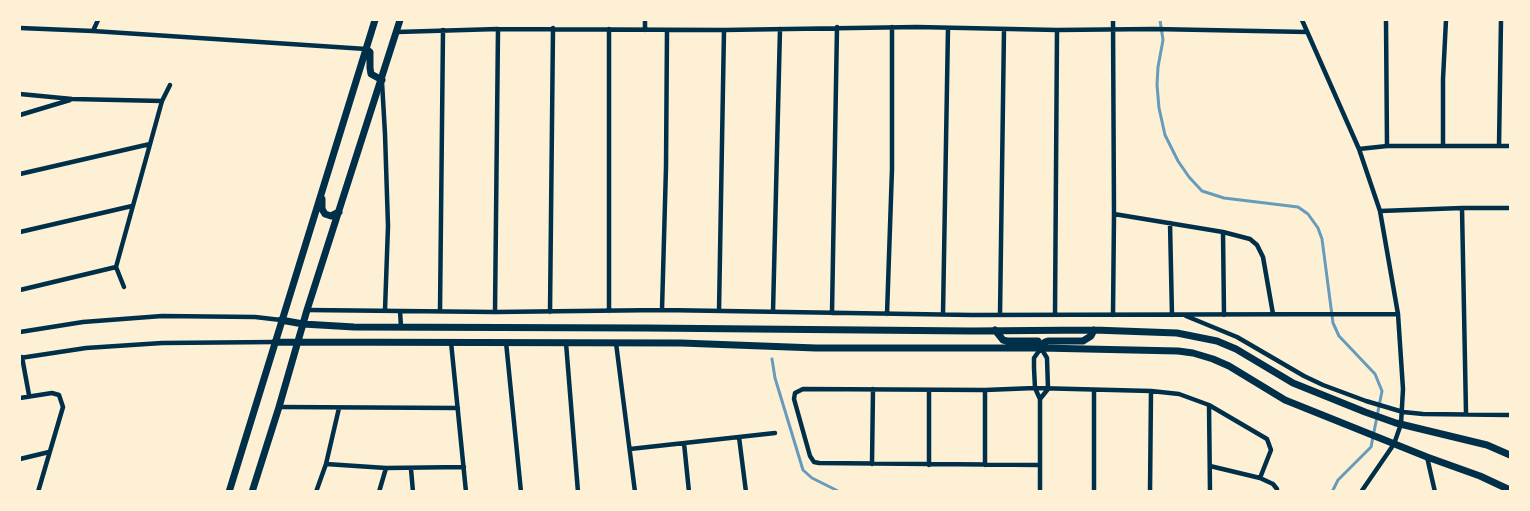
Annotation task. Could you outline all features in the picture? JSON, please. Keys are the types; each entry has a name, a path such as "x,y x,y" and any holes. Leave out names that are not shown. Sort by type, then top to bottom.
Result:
{"main road":[{"path":"229,492 375,20"},
{"path":"252,492 307,310 400,20"},
{"path":"366,49 370,52 370,71 373,76 382,80"},
{"path":"321,194 323,212 331,216 339,212"},
{"path":"281,320 303,324 354,327 1094,330 1177,333 1195,335 1236,349 1293,383 1365,412 1399,423 1459,437 1510,455"},
{"path":"995,330 1003,340 1038,341 1041,348"},
{"path":"1041,348 1048,341 1083,341 1091,336 1094,330"},
{"path":"275,342 681,343 828,348 1041,348 1178,351 1213,359 1229,366 1285,400 1427,457 1461,468 1500,488 1510,490"}],"street":[{"path":"93,31 98,20"},
{"path":"645,20 645,30"},
{"path":"917,20 917,27"},
{"path":"1113,20 1113,315"},
{"path":"1302,20 1359,149 1380,211 1398,314 1403,412 1392,443 1364,490"},
{"path":"1386,20 1387,146"},
{"path":"1443,146 1446,20"},
{"path":"1499,146 1502,20"},
{"path":"397,33 554,28 724,30 837,27 1307,32"},
{"path":"832,313 837,27"},
{"path":"887,314 892,169 892,27"},
{"path":"20,28 366,49"},
{"path":"550,312 554,28"},
{"path":"943,314 948,28"},
{"path":"495,312 498,29"},
{"path":"609,29 609,311"},
{"path":"773,312 780,29"},
{"path":"1000,315 1004,29"},
{"path":"440,311 444,30"},
{"path":"662,310 667,30"},
{"path":"719,311 724,30"},
{"path":"1055,314 1057,30"},
{"path":"382,80 387,214 385,310"},
{"path":"124,287 116,267 162,101 170,85"},
{"path":"20,94 72,99 162,101"},
{"path":"20,115 72,99"},
{"path":"20,174 150,144"},
{"path":"1359,149 1387,146 1510,146"},
{"path":"20,232 132,206"},
{"path":"1462,208 1466,414"},
{"path":"1380,211 1510,208"},
{"path":"1114,214 1223,232 1250,239 1257,245 1263,257 1273,314"},
{"path":"1170,223 1172,315"},
{"path":"1223,232 1224,315"},
{"path":"20,290 116,267"},
{"path":"307,310 495,312 662,310 1000,315 1398,314"},
{"path":"400,311 400,327"},
{"path":"1182,315 1238,336 1304,376 1366,401 1403,412 1423,414 1510,415"},
{"path":"20,332 83,322 162,316 255,317 281,320"},
{"path":"29,395 21,357 86,348 162,343 275,342"},
{"path":"451,342 466,492"},
{"path":"506,342 521,492"},
{"path":"566,343 578,492"},
{"path":"616,343 635,492"},
{"path":"1040,399 1048,388 1047,358 1041,348 1034,358 1035,388 1040,399 1040,492"},
{"path":"1040,465 825,464 814,462 808,451 794,399 795,393 803,389 1048,388 1179,394 1209,405 1267,439 1271,450 1260,478"},
{"path":"872,464 873,389"},
{"path":"929,390 929,465"},
{"path":"985,390 985,465"},
{"path":"1094,390 1094,492"},
{"path":"1150,492 1151,391"},
{"path":"20,398 52,393 59,395 62,400 63,407 38,492"},
{"path":"1209,405 1210,492"},
{"path":"279,407 458,408"},
{"path":"316,492 326,464 339,408"},
{"path":"630,449 775,433"},
{"path":"739,437 746,492"},
{"path":"684,442 689,492"},
{"path":"20,459 50,452"},
{"path":"1427,457 1435,492"},
{"path":"326,464 411,469 464,467"},
{"path":"1210,466 1260,478 1273,484 1277,490"},
{"path":"379,492 386,468"},
{"path":"411,469 413,492"}],"waterway":[{"path":"1160,20 1163,40 1158,67 1159,108 1165,135 1178,161 1202,191 1224,198 1298,207 1308,214 1318,228 1322,239 1333,323 1339,336 1375,374 1382,391 1371,447 1338,480 1332,492"},
{"path":"772,359 775,378 803,470 812,478 840,492"}]}
